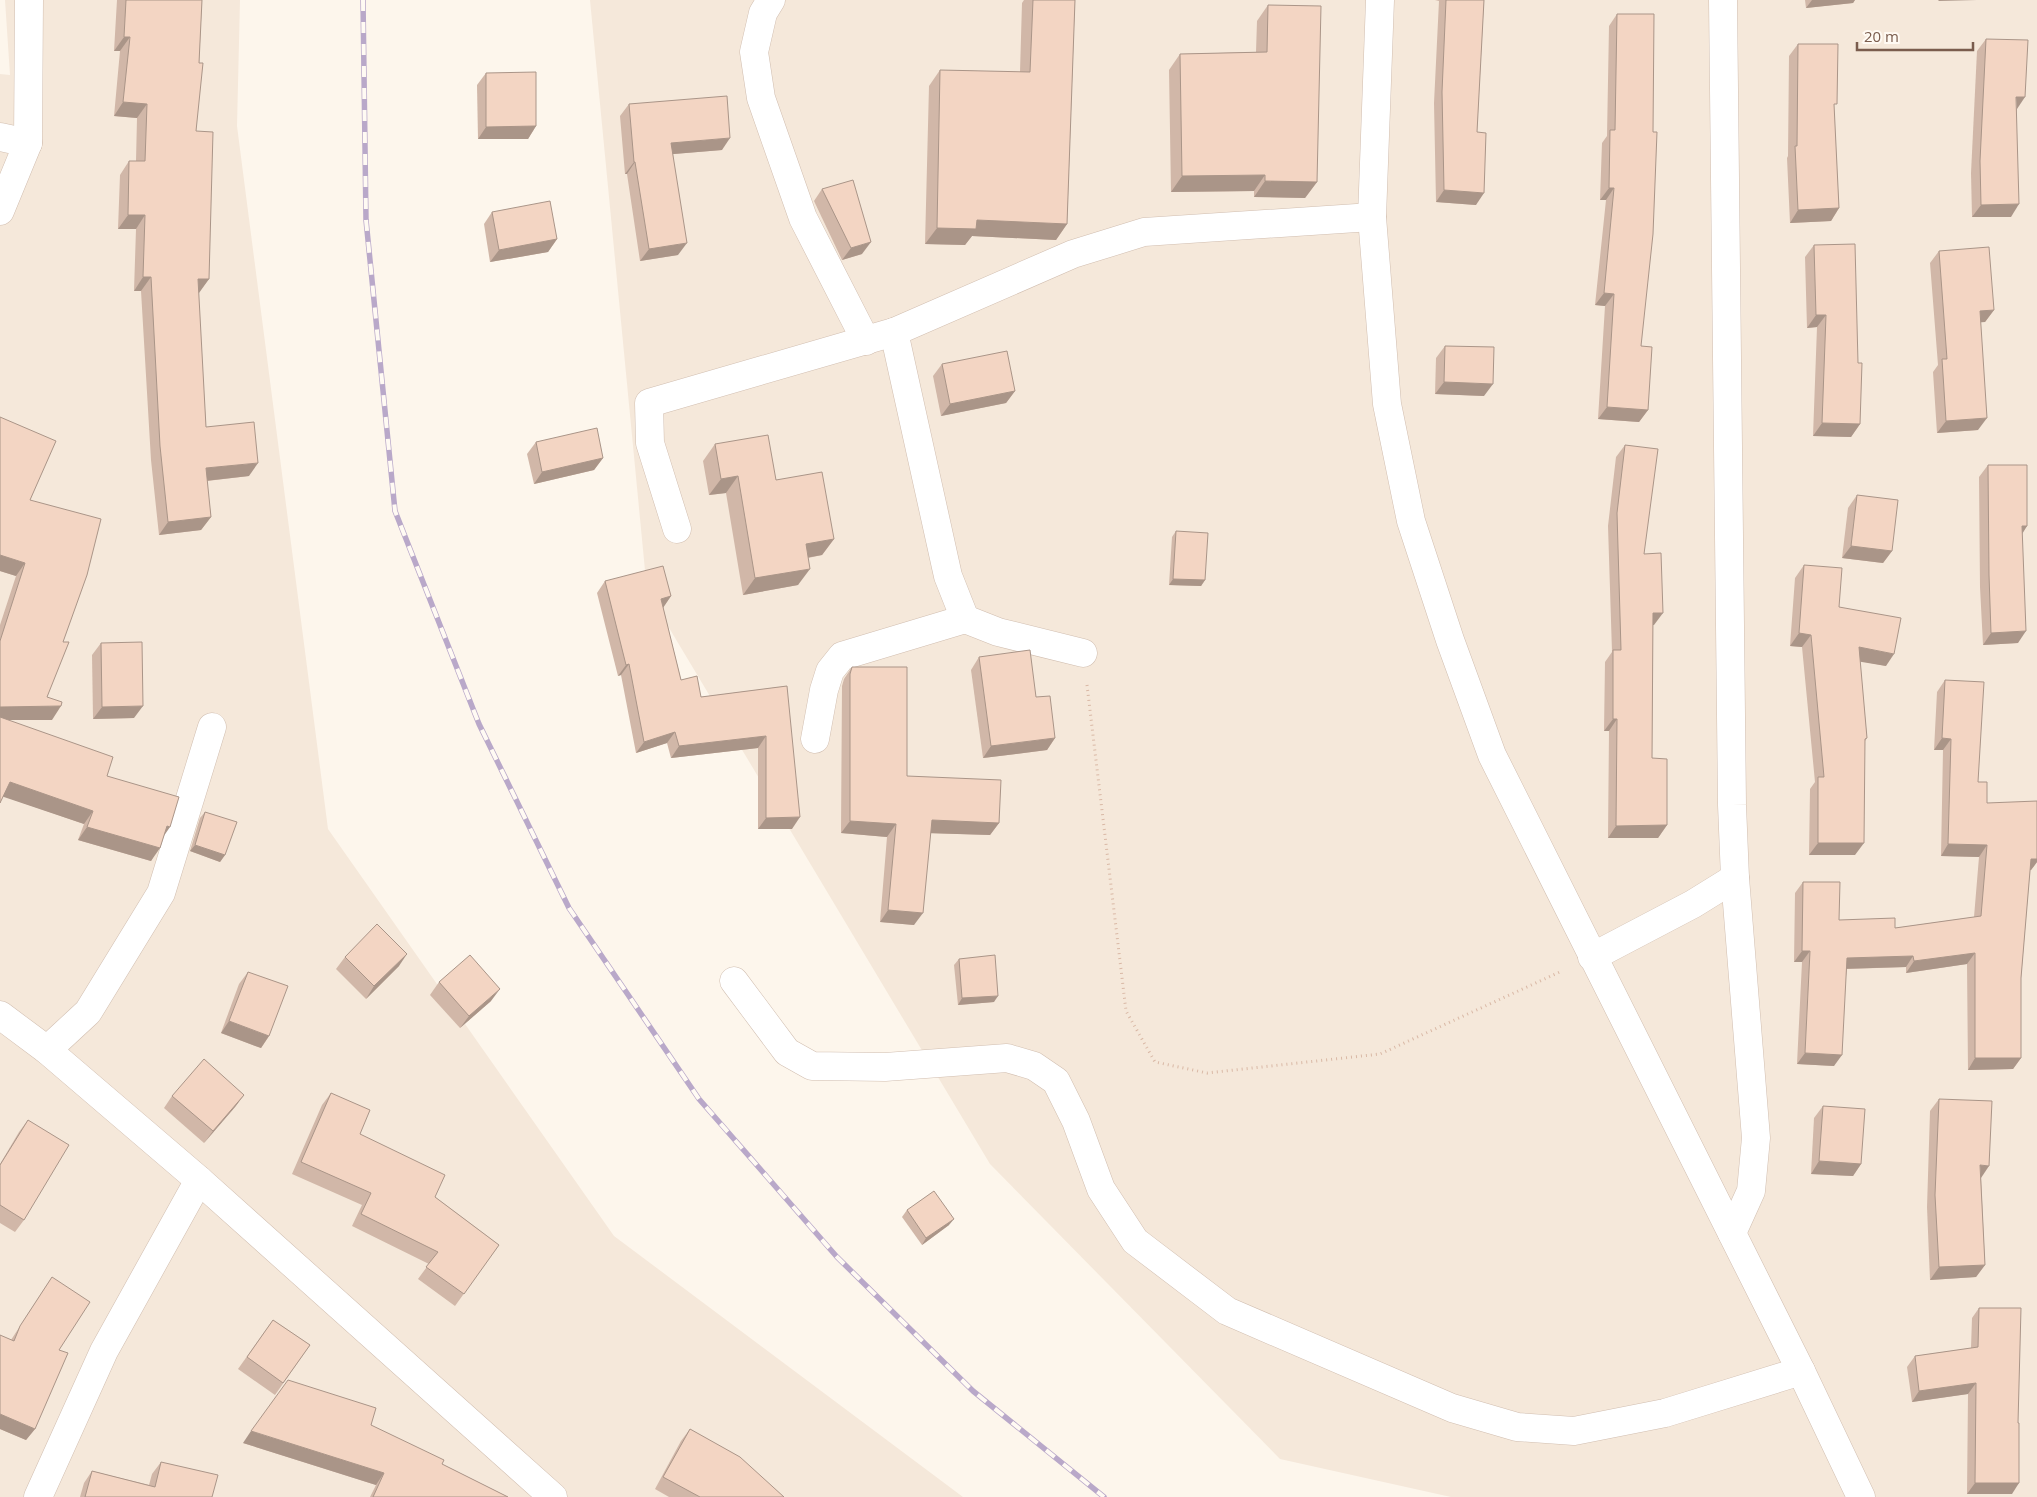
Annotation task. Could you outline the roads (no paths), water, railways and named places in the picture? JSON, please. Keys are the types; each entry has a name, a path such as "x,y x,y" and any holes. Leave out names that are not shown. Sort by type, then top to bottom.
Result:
{"street":[{"path":"0,211 28,143 29,0"},
{"path":"771,0 763,13 754,52 761,98 803,218 866,341"},
{"path":"1380,0 1372,217 1387,404 1411,521 1450,640 1492,755 1592,958 1801,1371 1861,1497"},
{"path":"1723,0 1732,805 1735,878 1756,1138 1751,1191 1732,1233"},
{"path":"0,137 28,143"},
{"path":"677,529 650,443 649,403 894,332 1073,254 1144,232 1372,217"},
{"path":"894,332 948,576 965,619"},
{"path":"815,739 824,690 830,671 842,656 965,619 998,632 1083,653"},
{"path":"47,1050 88,1012 161,893 212,727"},
{"path":"1592,958 1693,904 1735,878"},
{"path":"734,981 787,1052 812,1066 885,1067 1007,1058 1034,1066 1056,1081 1076,1121 1101,1189 1135,1241 1226,1311 1452,1408 1517,1426 1574,1431 1665,1413 1801,1371"},
{"path":"0,1015 47,1050 199,1180 553,1497"},
{"path":"38,1497 104,1351 199,1180"}],"railway":[{"path":"363,0 366,220 395,511 479,724 569,908 699,1099 837,1257 973,1391 1104,1497"}]}
